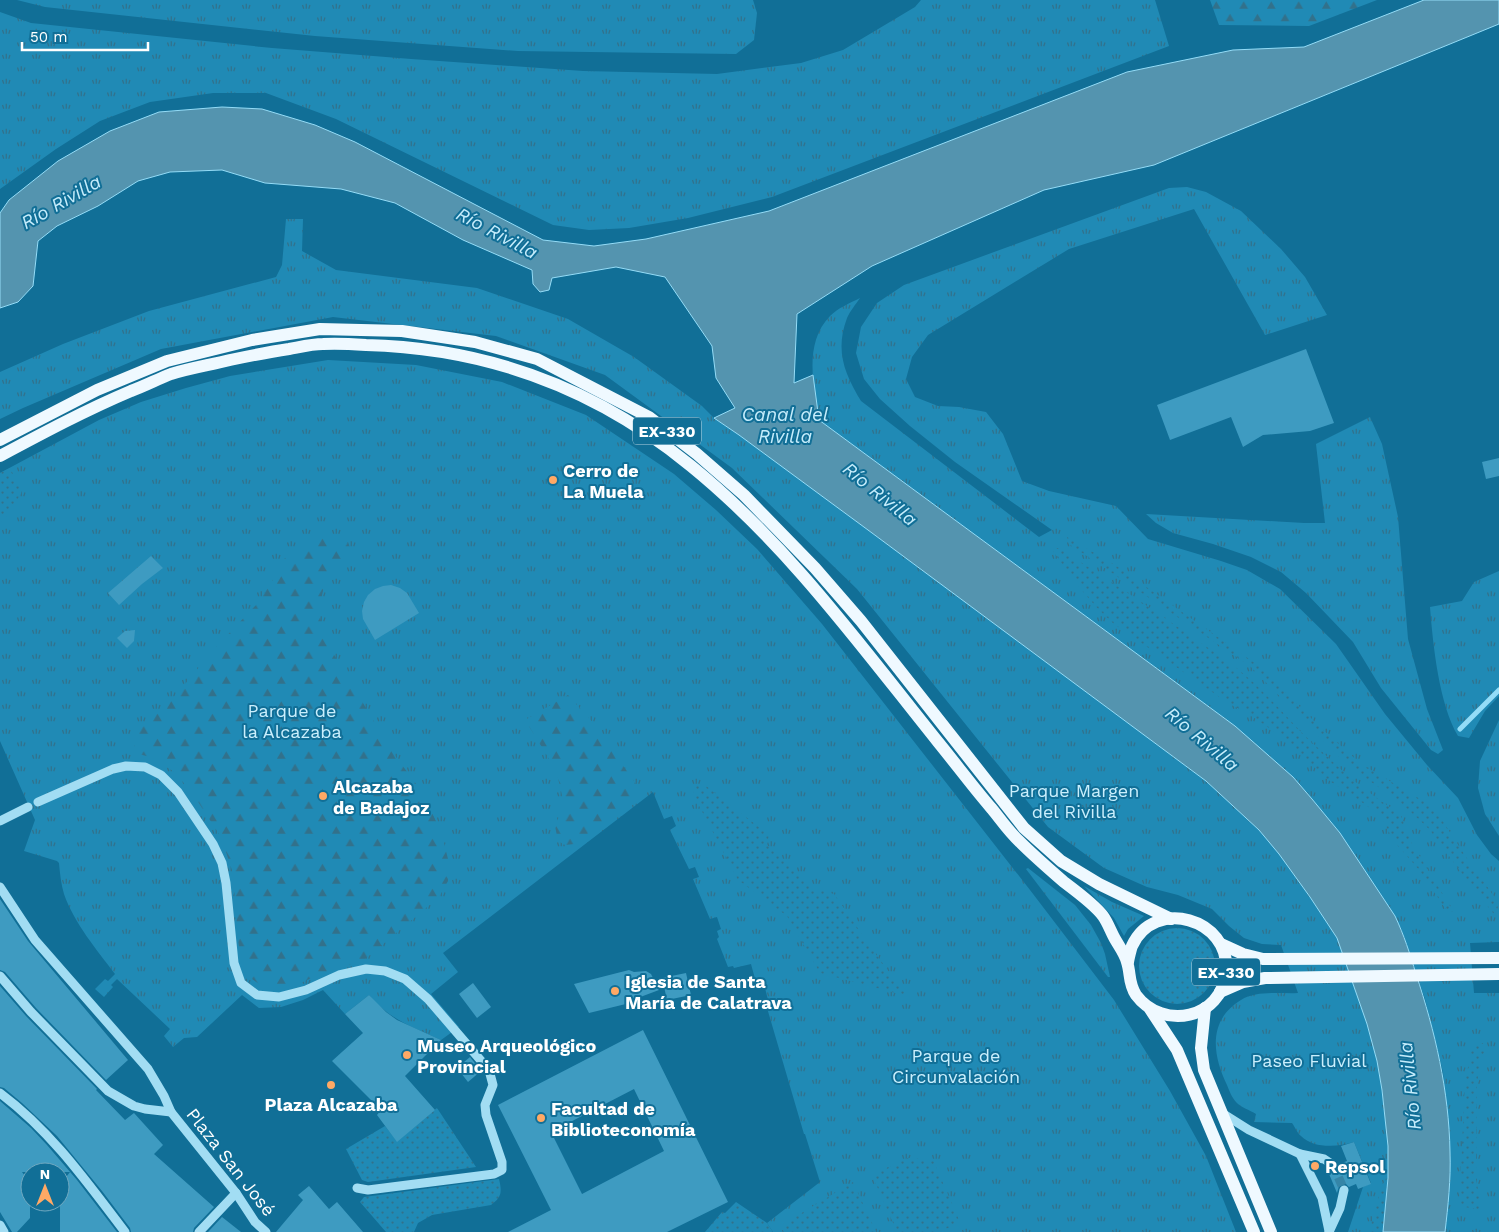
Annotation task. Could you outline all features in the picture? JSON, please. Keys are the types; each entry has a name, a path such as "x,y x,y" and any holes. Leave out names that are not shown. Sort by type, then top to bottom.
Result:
{"main road":[{"name":"EX-330","path":"0,440 97,390 167,361 252,340 320,329 402,331 475,342 537,359 649,417 744,494 816,568 861,621 1024,828 1069,866 1099,884 1172,919"},
{"name":"EX-330","path":"0,456 102,404 173,374 254,354 321,344 402,346 473,358 533,374 584,396 644,431 691,466 737,507 772,542 848,630 1016,839 1102,915 1128,963"},
{"name":"EX-330","path":"1150,1009 1171,1016 1185,1016 1204,1008 1220,992 1226,969 1226,960 1221,944 1214,934 1196,921 1178,918 1163,920 1150,926 1138,936 1132,947 1128,963 1129,981 1135,994 1150,1009 1177,1050 1254,1232"},
{"path":"1221,944 1244,954 1263,959 1499,958"},
{"path":"1220,992 1243,982 1265,978 1494,974"},
{"name":"EX-330","path":"1204,1008 1201,1048 1204,1070 1271,1232"}],"street":[{"path":"38,802 113,769 126,766 146,767 162,775 178,792 213,844 222,863 226,883 234,964 241,982 257,995 279,997 306,990 340,976 366,969 385,971 405,979 428,999 489,1070 493,1085 485,1106 486,1115 502,1162 502,1170 494,1174 368,1190 357,1188"},
{"path":"0,821 28,807"},
{"name":"Plaza San José","path":"0,887 35,940 148,1069 171,1112 236,1193 255,1222 266,1232"},
{"name":"Plaza San José","path":"0,976 31,1012 108,1091 139,1108 171,1112"},
{"path":"0,1093 23,1112 68,1157 125,1232"},
{"path":"1222,1113 1249,1130 1300,1154 1324,1159 1334,1165"},
{"path":"1300,1154 1322,1198 1329,1231"},
{"path":"1329,1231 1340,1208 1344,1190"},
{"path":"200,1232 236,1193"},
{"path":"0,1225 4,1232"}],"green space":[{"path":"17,0 753,0 757,13 754,40 736,54 518,51 315,36 45,7"},
{"path":"921,0 1155,0 1169,46 772,197 688,218 629,228 589,230 553,225 336,119 266,93 213,93 150,102 100,121 56,149 0,189 0,12 31,23 272,48 583,71 717,74 801,63 843,50 915,7"},
{"path":"1210,0 1377,0 1309,26 1219,25"},
{"path":"1187,187 1206,192 1241,211 1281,249 1305,277 1327,315 1265,335 1194,209 1069,249 928,335 912,357 906,379 915,397 938,406 959,407 986,412 1003,434 1022,481 1049,491 1116,506 1148,539 1247,570 1280,589 1336,644 1385,714 1427,765 1458,798 1477,835 1491,854 1499,861 1499,942 1470,943 1474,993 1499,993 1499,1232 1445,1232 1450,1153 1443,1072 1425,999 1401,928 1340,833 1312,799 1235,726 819,420 812,366 816,339 830,316 840,308 860,298 847,318 843,330 842,351 846,371 861,401 1039,537 1052,530 955,462 880,399 864,379 856,353 861,327 877,303 904,285 1169,188"},
{"name":"Paseo Fluvial","path":"286,219 303,219 302,251 336,270 477,288 568,319 634,357 1206,781 1259,830 1279,854 1337,938 1367,1024 1377,1061 1382,1090 1388,1146 1388,1178 1383,1232 1348,1232 1363,1187 1371,1183 1354,1142 1334,1146 1319,1145 1301,1136 1292,1123 1254,1122 1256,1114 1235,1100 1222,1073 1216,1050 1216,1038 1223,1017 1230,1008 1241,1000 1254,995 1298,993 1281,945 1262,944 1244,938 1212,909 1178,895 1147,887 1104,868 1048,827 857,589 732,468 605,375 496,336 333,317 161,349 0,419 0,372 63,344 149,311 276,277 282,265"},
{"path":"328,360 416,365 502,382 586,415 674,474 757,549 822,624 1114,1000 1170,1091 1206,1156 1236,1232 773,1232 767,1223 820,1182 765,1001 768,1000 764,984 757,986 751,964 734,968 733,966 728,967 717,939 719,937 717,931 721,929 717,917 710,919 693,879 699,877 695,867 689,869 670,830 676,826 672,816 664,819 653,792 443,953 458,972 431,994 459,1027 441,1040 411,1027 394,1017 369,995 345,1014 323,990 303,1000 281,1007 259,1008 242,995 197,1037 184,1038 173,1047 164,1036 170,1029 117,979 104,997 95,989 105,979 108,981 115,974 86,936 68,905 61,883 59,863 24,851 35,820 0,741 0,473 99,420 141,402 230,376"},
{"path":"1370,417 1382,444 1398,517 1408,639 1427,709 1443,750 1438,754 1431,750 1381,688 1353,642 1306,593 1281,572 1251,557 1173,533 1156,523 1146,514 1325,523 1316,444"},
{"path":"10,468 22,492 4,520 0,522 0,473"},
{"name":"Parque de la Alcazaba","path":"323,533 343,537 354,553 346,557 338,565 325,582 320,604 324,638 393,753 420,789 431,810 442,835 448,859 448,881 439,897 364,960 279,990 262,986 249,977 242,965 238,940 233,873 221,837 191,791 173,771 150,757 135,753 134,743 136,733 175,696 216,647 257,604 283,560 293,551"},
{"path":"1067,537 1115,565 1259,666 1323,730 1361,764 1425,802 1442,820 1499,903 1494,914 1429,829 1399,801 1355,771 1339,757 1250,666 1069,544"},
{"path":"1055,548 1059,548 1137,599 1233,665 1253,682 1302,733 1349,777 1396,811 1401,816 1411,842 1453,911 1451,912 1445,908 1420,871 1393,840 1381,816 1331,782 1272,730 1244,711 1231,705 1114,624 1089,599 1074,580 1053,551"},
{"path":"1499,571 1499,696 1485,711 1469,738 1458,736 1446,708 1438,674 1430,607 1462,601 1474,582"},
{"path":"568,695 595,725 642,793 574,844 565,845 558,841 555,826 561,812 562,795 556,770 525,720"},
{"path":"1499,720 1499,836 1485,814 1478,788 1480,761"},
{"path":"697,784 706,786 769,835 767,845 816,891 832,891 907,996 820,973 787,916 738,880 695,798 693,788"},
{"path":"1028,868 1075,905 1091,925 1101,943 1110,977 1108,977 1026,869"},
{"path":"1084,886 1112,902 1144,916 1128,929 1124,936 1114,918"},
{"path":"1177,928 1192,931 1204,939 1212,951 1215,966 1212,981 1204,993 1192,1001 1177,1004 1162,1001 1150,993 1142,981 1139,966 1142,951 1150,939 1162,931"},
{"path":"1483,1043 1486,1048 1480,1062 1477,1084 1476,1179 1482,1210 1459,1206 1465,1082 1471,1052 1476,1044"},
{"path":"437,1108 476,1167 368,1182 362,1180 346,1149 385,1126 396,1140"},
{"path":"908,1158 933,1160 960,1222 940,1232 897,1232 872,1175"},
{"path":"1388,1178 1383,1232 1369,1232 1382,1184"},
{"path":"499,1179 500,1194 491,1205 432,1215 418,1223 414,1232 386,1232 360,1202 364,1197"},
{"path":"853,1182 876,1232 784,1232 780,1226"},
{"path":"736,1202 767,1223 773,1232 705,1232 722,1212 725,1213"}],"water":[{"path":"1424,0 1499,0 1499,24 1154,165 1044,190 872,266 797,314 794,383 813,375 819,420 1235,726 1293,777 1340,833 1395,916 1409,952 1435,1039 1444,1084 1449,1129 1450,1172 1445,1232 1383,1232 1388,1178 1388,1146 1382,1090 1377,1061 1367,1024 1337,938 1279,854 1259,830 1206,781 714,418 735,408 716,378 712,346 665,277 616,267 552,278 549,290 540,292 533,284 532,270 463,240 395,203 341,189 265,183 222,170 170,172 138,181 98,206 57,226 38,241 33,286 18,302 0,308 0,213 9,200 58,161 110,131 159,112 222,107 262,109 315,125 355,142 543,240 594,246 646,239 769,211 1127,72 1233,50 1304,47"}],"building":[{"path":"1306,349 1334,423 1310,431 1263,435 1243,447 1231,417 1170,440 1157,405"},
{"path":"1499,458 1499,476 1486,479 1482,462"},
{"path":"151,556 163,568 119,605 108,593"},
{"path":"391,585 407,593 419,613 375,640 363,619 364,602 375,589"},
{"path":"135,630 134,641 127,648 117,638 125,631"},
{"path":"0,899 28,941 128,1060 106,1080 36,1008 5,972 0,970"},
{"name":"Iglesia de Santa María de Calatrava","path":"629,970 634,972 646,971 651,974 659,990 635,999 634,1002 589,1013 574,984"},
{"path":"686,973 691,995 667,1000 662,978"},
{"path":"473,983 491,1007 477,1018 459,994"},
{"path":"0,986 125,1120 134,1113 163,1145 154,1154 214,1207 194,1228 193,1232 131,1232 102,1191 57,1136 22,1103 4,1088 0,1087"},
{"name":"Museo Arqueológico Provincial","path":"369,995 397,1020 441,1040 405,1076 435,1110 397,1142 377,1115 381,1110 332,1061 363,1033 345,1014"},
{"name":"Facultad de Biblioteconomía","path":"643,1030 728,1202 667,1232 508,1232 551,1210 498,1105","holes":["634,1089 664,1151 582,1194 551,1132"]},
{"path":"470,1057 481,1071 468,1082 457,1068"},
{"path":"0,1101 31,1128 62,1162 20,1162 20,1212 30,1212 30,1218 17,1232 12,1232 0,1212"},
{"path":"1354,1142 1371,1184 1358,1189 1356,1184 1349,1187 1343,1184 1339,1186 1337,1193 1327,1169 1335,1171 1339,1164 1347,1161 1341,1146"},
{"path":"70,1172 117,1232 60,1232 60,1212 70,1212"},
{"path":"309,1186 329,1209 337,1202 363,1232 276,1232 303,1200 298,1195"},
{"path":"222,1217 241,1232 208,1232"}],"waterway":[{"path":"1460,729 1499,690"}],"tunnel":[{"path":"1333,1165 1344,1190"}],"place":[{"name":"Cerro de La Muela","path":"553,480"},
{"name":"Alcazaba de Badajoz","path":"323,796"},
{"name":"Iglesia de Santa María de Calatrava","path":"615,991"},
{"name":"Museo Arqueológico Provincial","path":"407,1055"},
{"name":"Plaza Alcazaba","path":"331,1085"},
{"name":"Facultad de Biblioteconomía","path":"541,1118"},
{"name":"Repsol","path":"1315,1166"}],"water label":[{"name":"Río Rivilla","path":"61,202"},
{"name":"Río Rivilla","path":"497,233"},
{"name":"Canal del Rivilla","path":"785,425"},
{"name":"Río Rivilla","path":"880,494"},
{"name":"Río Rivilla","path":"1202,739"},
{"name":"Río Rivilla","path":"1410,1086"}],"park label":[{"name":"Parque Margen del Rivilla","path":"1074,800"},
{"name":"Parque de Circunvalación","path":"956,1065"}]}
